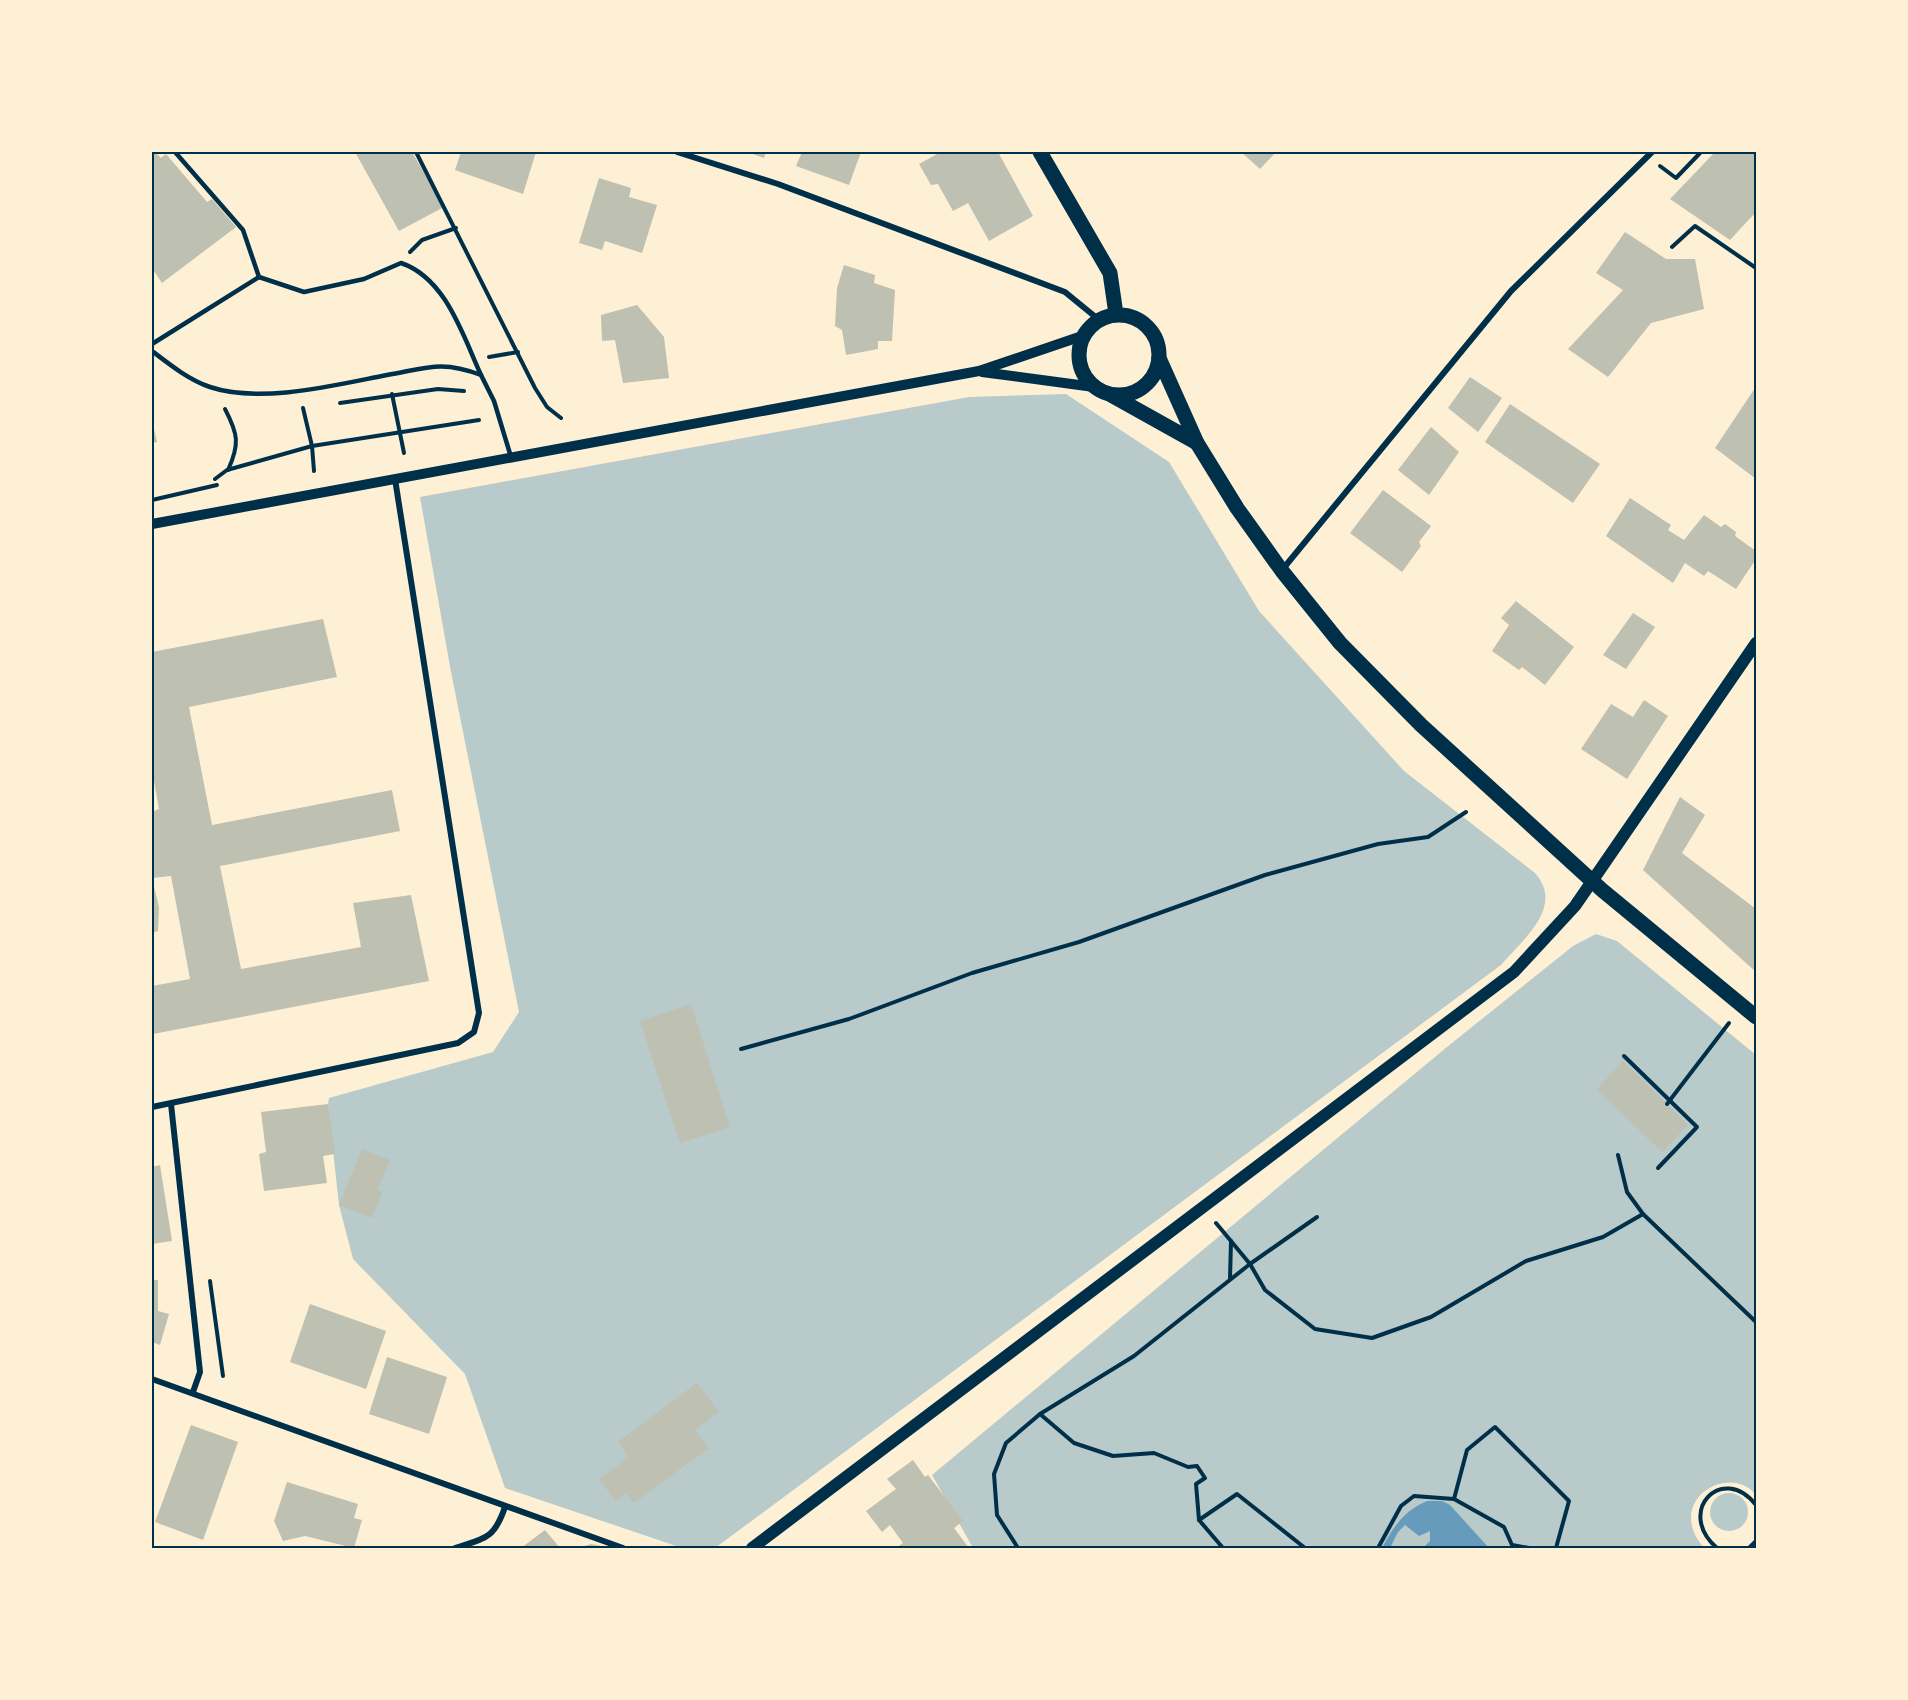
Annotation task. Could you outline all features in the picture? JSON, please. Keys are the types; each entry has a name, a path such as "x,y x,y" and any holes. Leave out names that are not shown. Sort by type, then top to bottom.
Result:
{"main road":[{"path":"1042,152 1110,273 1116,314"},
{"path":"1111,394 1125,395 1137,391 1148,383 1156,371 1159,358 1158,344 1142,322 1116,314 1098,319 1082,336 1078,350 1079,363 1084,376 1094,387 1111,394 1197,443"},
{"path":"1159,358 1197,443 1237,508 1282,571 1340,643 1420,725 1602,890 1756,1017"},
{"path":"752,1548 1453,1021 1473,1002 1514,972 1575,906 1591,879 1756,643"},
{"path":"1591,879 1629,905 1756,1009"}],"street":[{"path":"677,152 778,184 1065,292 1098,319"},
{"path":"1282,571 1511,291 1652,152"},
{"path":"152,524 511,460 979,372 1082,336"},
{"path":"979,372 1094,387"},
{"path":"152,1107 458,1043 474,1032 479,1013 395,479"},
{"path":"171,1104 200,1372 193,1392"},
{"path":"152,1379 623,1548"},
{"path":"455,1548 488,1538 495,1532 506,1507"}],"lane":[{"path":"175,152 243,230 259,277"},
{"path":"259,277 304,292 364,279 402,263 419,270 440,293 494,400 511,460"},
{"path":"152,344 259,277"},
{"path":"152,351 208,386 231,392 324,387 438,364 481,375"}],"path":[{"path":"416,152 547,407 561,418"},
{"path":"1653,161 1676,178 1701,152"},
{"path":"1672,247 1695,226 1756,268"},
{"path":"405,264 413,246 422,240 456,228"},
{"path":"474,359 518,352"},
{"path":"392,394 404,453"},
{"path":"303,408 312,446 314,471"},
{"path":"225,409 235,428 237,441 237,451 227,470"},
{"path":"215,479 227,470 312,446 479,420"},
{"path":"152,500 217,485"},
{"path":"741,1049 849,1019 972,973 1079,942 1265,875 1378,844 1428,837 1466,812"},
{"path":"1667,1104 1730,1023"},
{"path":"1624,1056 1697,1127 1658,1168"},
{"path":"1618,1155 1627,1192 1643,1214 1756,1322"},
{"path":"1210,1215 1250,1264 1265,1290 1315,1329 1372,1338 1431,1317 1526,1261 1603,1237 1643,1214"},
{"path":"1018,1548 997,1515 994,1474 1006,1443 1040,1414 1134,1356 1250,1264 1317,1217"},
{"path":"1230,1280 1231,1241"},
{"path":"1040,1414 1074,1443 1113,1456 1154,1453 1188,1467 1197,1466 1205,1478 1196,1484 1199,1520 1223,1548"},
{"path":"1454,1499 1467,1450 1495,1427 1569,1500 1556,1548"},
{"path":"1717,1548 1707,1539 1700,1525 1700,1509 1706,1498 1717,1490 1730,1487 1742,1490 1756,1505"},
{"path":"1199,1520 1237,1494 1305,1548"},
{"path":"1378,1548 1401,1506 1414,1496 1454,1499 1504,1527 1512,1545 1529,1548"},
{"path":"1749,1548 1756,1541"}],"shaded area":[{"path":"1066,394 1169,462 1259,611 1404,771 1535,873 1543,886 1545,898 1538,922 1501,965 715,1548 682,1548 505,1488 465,1374 353,1259 339,1205 328,1104 329,1098 493,1052 519,1012 451,672 420,497 969,397"},
{"path":"1596,934 1617,941 1756,1055 1756,1495 1745,1486 1731,1483 1717,1485 1705,1491 1696,1501 1691,1515 1693,1531 1704,1548 973,1548 932,1475 1447,1047 1573,946"},
{"path":"1729,1493 1742,1499 1748,1512 1742,1525 1729,1531 1716,1525 1710,1512 1716,1499"}],"water":[{"path":"1427,1501 1442,1501 1450,1505 1489,1548 1423,1548 1430,1541 1430,1531 1419,1536 1405,1525 1398,1532 1390,1548 1382,1548 1400,1520 1412,1509"}],"building":[{"path":"152,152 161,158 166,154 207,202 212,199 236,227 162,283 152,268"},
{"path":"355,152 412,152 444,207 399,231"},
{"path":"461,152 536,152 523,194 455,170"},
{"path":"747,152 766,152 764,158"},
{"path":"802,152 861,152 849,185 796,166"},
{"path":"941,152 998,152 1033,216 989,241 968,203 953,211 938,184 931,185 919,164"},
{"path":"1241,152 1276,152 1260,169"},
{"path":"1715,152 1756,152 1756,212 1730,240 1670,199"},
{"path":"599,178 631,188 629,197 657,205 642,253 605,241 602,250 579,243"},
{"path":"1625,232 1666,259 1695,259 1704,309 1651,323 1608,377 1568,349 1623,290 1596,273"},
{"path":"844,265 875,275 874,283 895,290 892,341 878,341 878,349 846,355 842,330 835,326 837,288"},
{"path":"637,305 664,337 669,378 623,383 615,340 602,341 601,315"},
{"path":"1470,377 1502,398 1478,432 1448,408"},
{"path":"1756,389 1756,479 1715,448"},
{"path":"1510,404 1600,464 1573,503 1485,442"},
{"path":"152,420 157,442 152,443"},
{"path":"1431,427 1459,452 1429,495 1398,470"},
{"path":"1383,490 1431,526 1419,542 1421,546 1402,572 1350,533"},
{"path":"1630,498 1671,525 1668,530 1684,540 1704,515 1721,527 1725,524 1736,532 1735,536 1756,551 1756,559 1736,589 1708,571 1704,576 1685,563 1673,583 1606,536"},
{"path":"1516,601 1574,647 1545,685 1522,667 1519,670 1492,651 1509,625 1501,618"},
{"path":"1633,613 1655,627 1626,669 1603,655"},
{"path":"323,619 337,677 189,707 212,825 392,790 400,831 220,866 241,969 361,947 353,903 411,895 429,981 153,1034 152,986 190,979 171,876 152,878 152,812 159,809 152,770 152,652"},
{"path":"1644,700 1668,716 1627,779 1581,749 1611,704 1633,717"},
{"path":"1680,797 1705,815 1682,853 1756,909 1756,972 1643,870"},
{"path":"152,879 159,907 158,931 152,933"},
{"path":"691,1004 730,1127 680,1143 640,1021"},
{"path":"1623,1061 1688,1125 1662,1152 1597,1089"},
{"path":"328,1104 335,1154 323,1156 327,1183 264,1191 259,1154 266,1152 261,1112"},
{"path":"362,1149 390,1160 377,1190 382,1192 372,1218 339,1205"},
{"path":"160,1165 172,1241 152,1244 152,1167"},
{"path":"152,1280 158,1280 158,1311 169,1314 160,1345 152,1342"},
{"path":"310,1304 386,1331 366,1389 290,1362"},
{"path":"387,1357 447,1377 429,1434 369,1414"},
{"path":"697,1383 719,1412 695,1430 709,1448 634,1503 626,1493 616,1501 599,1479 629,1457 618,1442"},
{"path":"191,1425 238,1442 203,1540 155,1522"},
{"path":"913,1460 925,1477 928,1475 963,1521 954,1528 969,1548 896,1548 903,1543 890,1525 882,1532 866,1511 896,1489 887,1479"},
{"path":"287,1482 358,1504 354,1518 362,1520 354,1548 305,1536 283,1541 274,1521"},
{"path":"545,1530 560,1548 521,1548"},
{"path":"591,1544 604,1548 578,1548"}]}
